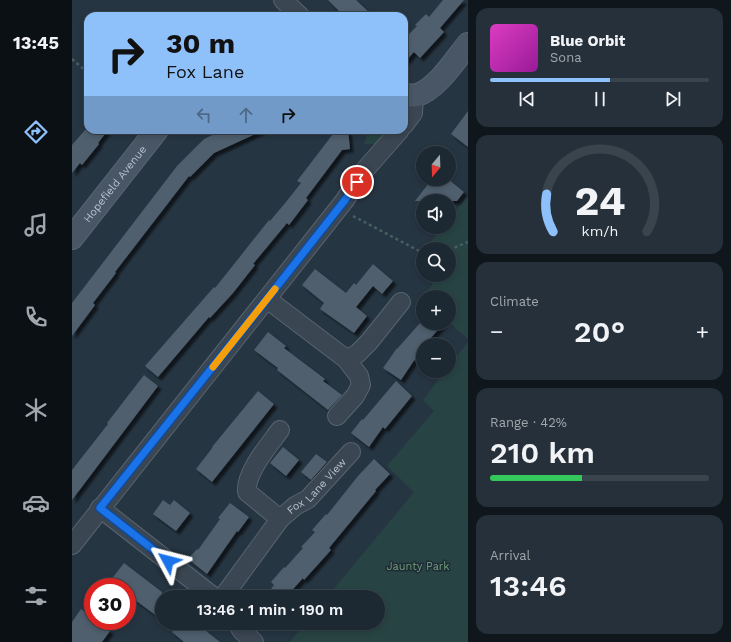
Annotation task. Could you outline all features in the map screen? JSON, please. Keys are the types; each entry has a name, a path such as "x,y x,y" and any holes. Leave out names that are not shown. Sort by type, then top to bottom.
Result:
{"street":[{"path":"283,0 296,12"},
{"path":"408,120 413,113 409,95 422,93 436,84 468,44"},
{"name":"Hopefield Avenue","path":"72,238 154,134"},
{"path":"72,545 341,206 364,172 397,134"},
{"path":"267,299 346,359 359,376 361,385 355,396 337,416"},
{"path":"346,359 357,354 369,342 401,302"},
{"name":"Fox Lane View","path":"280,430 255,465 246,486 247,492 280,519"},
{"name":"Fox Lane View","path":"228,590 280,519 295,506 308,499 351,452"},
{"path":"100,508 205,590"},
{"path":"241,630 254,642"}],"path":[{"path":"72,59 84,70"},
{"path":"341,206 357,219 416,249"},
{"path":"456,247 468,242"}],"green space":[{"path":"367,134 385,134 377,144 364,144"},
{"path":"468,195 468,339 456,328 456,290 428,290 434,282 456,282 456,242 431,242 437,234 456,234 456,210"},
{"name":"Jaunty Park","path":"468,342 468,642 290,642 299,630 385,630 385,590 333,590 414,492 387,466 434,411 423,400 440,378 456,378 456,357"}],"building":[{"path":"328,0 356,0 369,12 340,12"},
{"path":"443,0 464,0 440,28 444,32 420,58 414,52 408,59 408,35 426,14 429,17"},
{"path":"468,111 468,147 451,134"},
{"path":"84,131 84,134 105,134 82,165 80,163 72,173 72,145"},
{"path":"215,134 255,134 214,153 190,177 189,176 115,272 116,273 93,303 95,305 72,336 72,303 177,166 204,139"},
{"path":"333,134 348,134 350,149 342,150 306,198 308,200 289,225 287,223 253,264 255,265 233,293 210,318 209,317 158,377 145,366 214,287 215,288 269,220 270,221 286,202 301,183 297,181"},
{"path":"427,186 456,186 464,192 457,201 456,194 420,194"},
{"path":"373,264 393,281 382,294 373,286 356,307 367,316 354,333 320,309 324,303 302,285 315,269 346,293 354,283 356,285"},
{"path":"416,328 416,330 438,330 431,338 416,338 416,358 401,380 383,368"},
{"path":"268,332 286,346 284,348 325,379 323,381 342,395 328,410 254,350"},
{"path":"144,375 158,386 72,500 72,470"},
{"path":"396,381 412,396 385,429 383,427 369,447 351,433"},
{"path":"258,391 274,404 212,482 196,469"},
{"path":"283,447 299,460 286,476 270,463"},
{"path":"316,454 327,462 311,480 301,472"},
{"path":"374,459 390,474 375,490 376,491 329,548 331,550 304,580 303,578 292,590 270,590 274,585 271,582 303,548 301,547 315,532 312,530 326,514 327,515 358,476"},
{"path":"163,500 170,505 174,500 190,513 176,531 153,514"},
{"path":"230,503 249,517 238,532 237,531 207,574 188,559 197,549 198,550 220,519 218,518"},
{"path":"124,563 159,590 155,590 155,615 136,601 136,578 112,578"},
{"path":"81,609 84,611 84,630 110,631 102,642 72,642 72,622"},
{"path":"174,630 205,630 220,642 184,642 172,632"}],"slow traffic":[{"path":"213,367 275,289"}],"route":[{"path":"168,561 100,508 267,299 345,200 357,182"}]}
